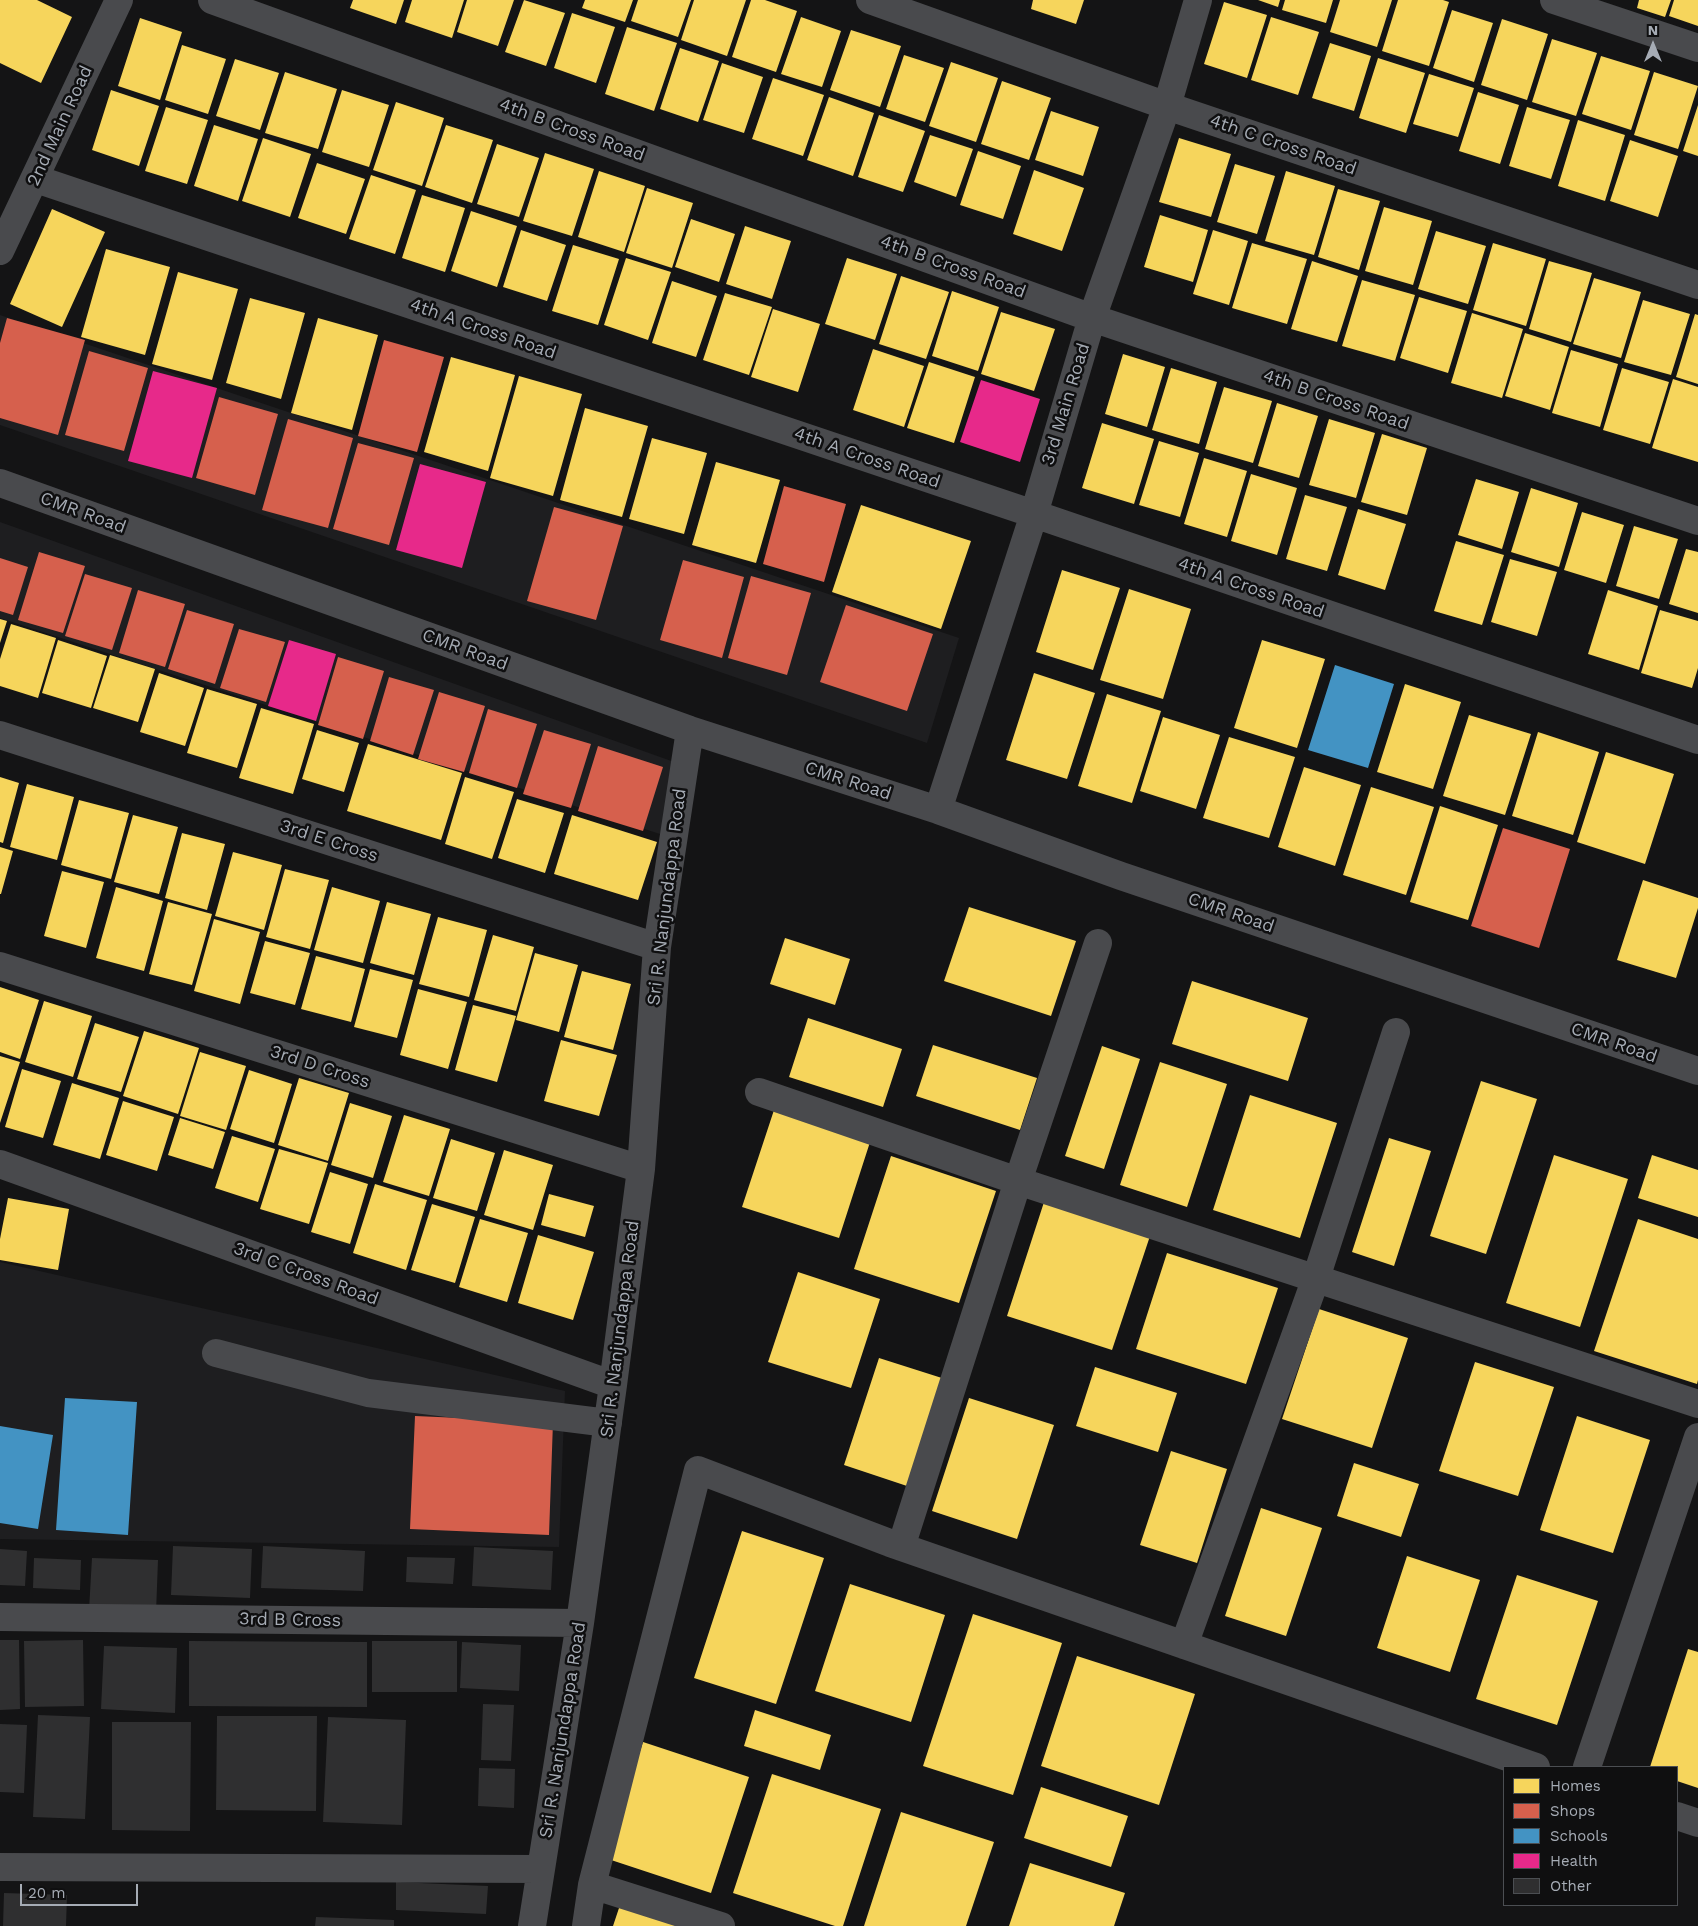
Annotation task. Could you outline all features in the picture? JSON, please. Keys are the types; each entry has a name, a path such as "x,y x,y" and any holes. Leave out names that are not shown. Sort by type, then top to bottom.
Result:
{"street":[{"name":"2nd Main Road","path":"0,251 119,0"},
{"name":"4th B Cross Road","path":"212,0 1092,318 1698,522"},
{"name":"4th C Cross Road","path":"870,0 1167,106 1698,285"},
{"name":"3rd Main Road","path":"938,810 1034,514 1092,318 1167,106 1198,0"},
{"path":"1554,0 1698,48"},
{"name":"4th A Cross Road","path":"36,178 1698,740"},
{"name":"CMR Road","path":"0,484 690,730 938,810 1121,876 1698,1071"},
{"name":"Sri R. Nanjundappa Road","path":"532,1926 580,1623 608,1423 641,1169 657,946 690,730"},
{"name":"3rd E Cross","path":"0,734 657,946"},
{"path":"901,1547 1018,1181 1098,943"},
{"name":"3rd D Cross","path":"0,966 641,1169"},
{"path":"1184,1645 1316,1278 1396,1032"},
{"path":"759,1092 1018,1181 1698,1404"},
{"name":"3rd C Cross Road","path":"0,1164 613,1385"},
{"path":"216,1352 368,1393 608,1423"},
{"path":"1587,1766 1698,1437"},
{"path":"586,1926 592,1885 698,1470 901,1547 1533,1766"},
{"name":"3rd B Cross","path":"0,1617 580,1623"},
{"path":"1678,1816 1698,1823"},
{"path":"0,1867 541,1869"},
{"path":"592,1885 722,1926"}],"shaded area":[{"path":"0,315 959,638 927,743 0,425"},
{"path":"0,522 677,763 663,835 0,618"},
{"path":"0,1262 565,1391 559,1547 0,1539"}],"building: Homes":[{"path":"0,0 37,0 72,17 41,83 0,63"},
{"path":"353,0 404,0 396,24 350,8"},
{"path":"412,0 464,0 452,38 405,22"},
{"path":"467,0 514,0 498,46 457,32"},
{"path":"524,0 565,13 546,66 505,52"},
{"path":"585,0 633,0 625,22 582,8"},
{"path":"638,0 691,0 678,37 631,21"},
{"path":"694,0 746,0 727,56 681,40"},
{"path":"751,0 765,0 797,11 776,72 732,57"},
{"path":"1033,0 1084,0 1076,24 1031,9"},
{"path":"1258,0 1280,0 1278,7"},
{"path":"1285,0 1333,0 1326,23 1282,10"},
{"path":"1340,0 1392,0 1377,47 1330,32"},
{"path":"1398,0 1443,0 1449,2 1429,66 1382,51"},
{"path":"1639,0 1671,0 1665,17 1637,8"},
{"path":"1674,0 1698,0 1698,26 1669,16"},
{"path":"1224,2 1267,15 1247,78 1204,64"},
{"path":"1452,10 1493,23 1474,82 1433,68"},
{"path":"572,13 615,27 596,83 554,68"},
{"path":"801,17 841,31 822,87 781,74"},
{"path":"1271,17 1319,32 1298,95 1251,80"},
{"path":"140,18 182,32 160,100 118,86"},
{"path":"1502,19 1548,34 1527,100 1481,85"},
{"path":"627,27 677,43 654,111 605,94"},
{"path":"851,30 901,46 880,107 830,90"},
{"path":"1552,39 1597,53 1576,116 1532,102"},
{"path":"1330,43 1371,56 1354,111 1312,98"},
{"path":"182,45 226,59 208,114 165,100"},
{"path":"680,48 719,61 698,122 660,109"},
{"path":"904,55 944,68 925,122 886,109"},
{"path":"1601,56 1650,71 1631,130 1582,114"},
{"path":"1378,58 1425,73 1406,133 1359,118"},
{"path":"235,59 279,73 260,130 216,116"},
{"path":"951,62 998,78 976,142 929,126"},
{"path":"722,63 763,77 744,133 703,120"},
{"path":"285,72 337,89 318,149 265,133"},
{"path":"1654,72 1698,86 1678,149 1634,135"},
{"path":"1429,74 1474,88 1458,137 1413,124"},
{"path":"773,78 824,95 803,156 752,139"},
{"path":"1002,81 1051,98 1029,160 981,144"},
{"path":"111,90 159,106 139,166 92,150"},
{"path":"342,90 389,105 369,167 322,152"},
{"path":"1478,92 1519,105 1500,164 1459,151"},
{"path":"829,97 874,113 853,176 807,160"},
{"path":"396,102 444,118 422,186 373,170"},
{"path":"1698,105 1698,156 1683,151"},
{"path":"166,107 208,120 187,184 145,171"},
{"path":"1527,107 1570,120 1551,179 1509,166"},
{"path":"1051,111 1099,127 1083,176 1035,160"},
{"path":"879,115 925,131 903,192 858,177"},
{"path":"1578,120 1625,135 1605,201 1558,186"},
{"path":"214,125 258,139 238,201 194,186"},
{"path":"446,125 493,140 472,203 425,187"},
{"path":"930,135 973,149 956,197 914,182"},
{"path":"263,138 311,154 290,217 242,201"},
{"path":"1179,138 1231,154 1211,217 1159,202"},
{"path":"1630,140 1678,156 1658,217 1610,201"},
{"path":"497,144 539,158 519,217 477,204"},
{"path":"978,151 1021,166 1003,219 960,205"},
{"path":"545,153 594,169 572,236 523,221"},
{"path":"317,163 365,179 346,234 298,218"},
{"path":"1235,164 1275,176 1257,234 1217,222"},
{"path":"1034,170 1084,188 1062,251 1013,234"},
{"path":"599,171 645,186 624,252 578,237"},
{"path":"1286,171 1335,186 1314,255 1265,241"},
{"path":"371,175 416,190 395,254 349,239"},
{"path":"647,188 693,203 672,268 626,253"},
{"path":"1338,189 1380,201 1359,270 1318,257"},
{"path":"422,195 465,208 445,272 402,258"},
{"path":"1384,207 1432,221 1413,285 1365,271"},
{"path":"52,209 105,232 62,327 10,304"},
{"path":"471,211 517,226 497,287 451,271"},
{"path":"1160,215 1208,230 1193,282 1144,267"},
{"path":"691,219 735,234 719,282 675,267"},
{"path":"745,226 791,241 772,299 726,284"},
{"path":"521,230 566,245 547,301 503,287"},
{"path":"1213,230 1248,241 1229,305 1193,294"},
{"path":"1436,231 1486,246 1468,304 1418,289"},
{"path":"1252,243 1307,259 1287,324 1232,308"},
{"path":"1493,243 1546,259 1526,326 1473,310"},
{"path":"573,245 619,259 598,325 552,311"},
{"path":"106,249 170,267 145,355 81,337"},
{"path":"626,258 671,272 648,340 604,325"},
{"path":"847,258 897,274 875,340 825,324"},
{"path":"1312,261 1358,276 1337,342 1291,329"},
{"path":"1549,261 1592,273 1571,342 1529,329"},
{"path":"178,272 238,289 212,380 152,364"},
{"path":"901,276 949,292 926,359 879,344"},
{"path":"1594,278 1641,292 1621,358 1573,344"},
{"path":"1362,280 1415,295 1395,361 1342,346"},
{"path":"672,281 717,296 696,357 652,343"},
{"path":"952,291 999,307 978,371 932,356"},
{"path":"725,293 772,307 749,375 703,360"},
{"path":"1419,297 1467,311 1448,373 1400,358"},
{"path":"250,298 305,313 281,399 226,383"},
{"path":"1643,300 1690,314 1671,375 1624,362"},
{"path":"773,309 820,324 798,392 751,377"},
{"path":"1001,312 1055,329 1034,391 981,374"},
{"path":"1472,313 1523,329 1502,398 1451,383"},
{"path":"1695,314 1698,315 1698,384 1676,377"},
{"path":"318,318 378,335 352,430 291,413"},
{"path":"1525,333 1569,347 1550,410 1505,396"},
{"path":"873,349 924,366 904,427 853,410"},
{"path":"1571,350 1618,364 1600,427 1552,413"},
{"path":"1123,354 1165,367 1147,427 1105,414"},
{"path":"451,357 515,375 488,471 424,452"},
{"path":"929,362 975,377 954,443 907,428"},
{"path":"1171,368 1217,382 1199,444 1152,430"},
{"path":"1622,368 1669,382 1650,444 1603,430"},
{"path":"519,376 582,394 553,496 490,478"},
{"path":"1673,379 1698,387 1698,462 1652,448"},
{"path":"1224,387 1272,401 1253,463 1205,449"},
{"path":"1277,403 1318,416 1299,478 1258,466"},
{"path":"585,408 648,426 622,517 560,500"},
{"path":"1329,419 1375,433 1356,498 1309,485"},
{"path":"1102,423 1154,439 1134,504 1082,488"},
{"path":"1382,434 1427,448 1407,515 1361,502"},
{"path":"652,438 707,453 684,534 629,519"},
{"path":"1159,441 1199,453 1180,517 1139,505"},
{"path":"1204,458 1247,471 1227,537 1184,524"},
{"path":"716,462 780,480 756,563 692,545"},
{"path":"1251,474 1297,488 1277,555 1231,541"},
{"path":"1476,479 1519,492 1502,549 1458,535"},
{"path":"1531,488 1578,503 1559,567 1511,552"},
{"path":"1305,495 1347,507 1327,571 1286,559"},
{"path":"861,505 971,541 941,629 832,592"},
{"path":"1358,509 1406,524 1385,590 1338,575"},
{"path":"1582,512 1624,525 1606,583 1564,570"},
{"path":"1634,526 1678,539 1659,599 1616,586"},
{"path":"1456,541 1504,555 1482,625 1434,611"},
{"path":"1686,549 1698,552 1698,613 1669,604"},
{"path":"1510,559 1557,572 1537,636 1491,622"},
{"path":"1062,570 1120,588 1093,670 1036,652"},
{"path":"1129,589 1191,609 1163,699 1100,680"},
{"path":"1608,590 1658,606 1639,670 1588,654"},
{"path":"1660,610 1698,621 1698,668 1692,688 1641,673"},
{"path":"0,619 7,621 0,643"},
{"path":"11,624 56,638 38,698 0,686 0,659"},
{"path":"58,640 107,656 91,708 42,693"},
{"path":"1262,640 1325,659 1297,748 1234,728"},
{"path":"110,655 155,669 138,722 93,708"},
{"path":"159,673 204,688 185,746 140,732"},
{"path":"1034,673 1095,693 1067,779 1006,760"},
{"path":"1405,684 1461,702 1433,789 1377,772"},
{"path":"207,689 257,704 237,768 187,753"},
{"path":"1107,694 1161,711 1132,803 1078,786"},
{"path":"261,708 314,724 293,794 239,778"},
{"path":"1469,715 1531,734 1505,815 1443,796"},
{"path":"1163,717 1220,735 1196,809 1140,791"},
{"path":"317,730 359,743 344,792 302,779"},
{"path":"1538,732 1599,752 1573,835 1512,816"},
{"path":"1229,737 1295,757 1269,838 1203,818"},
{"path":"368,744 462,773 441,840 347,811"},
{"path":"1606,752 1674,774 1645,864 1577,842"},
{"path":"1304,767 1361,785 1335,866 1278,847"},
{"path":"0,777 19,783 3,843 0,842"},
{"path":"465,777 514,792 492,859 445,844"},
{"path":"27,784 74,797 57,860 10,847"},
{"path":"1371,787 1434,807 1406,895 1343,875"},
{"path":"517,799 564,813 545,873 498,858"},
{"path":"79,800 129,813 111,879 61,865"},
{"path":"1440,806 1498,825 1468,920 1410,902"},
{"path":"133,815 178,827 159,894 114,882"},
{"path":"572,815 657,842 638,900 554,874"},
{"path":"182,833 225,844 207,910 165,898"},
{"path":"0,847 13,851 1,894 0,894"},
{"path":"233,852 282,865 264,930 215,916"},
{"path":"285,869 329,880 310,949 266,937"},
{"path":"62,871 104,882 86,948 44,936"},
{"path":"1643,880 1698,898 1698,908 1676,978 1617,960"},
{"path":"116,887 163,901 144,971 96,958"},
{"path":"332,887 380,901 363,963 314,950"},
{"path":"168,902 212,914 192,985 149,974"},
{"path":"387,902 431,914 414,975 370,963"},
{"path":"969,907 1076,941 1051,1016 944,981"},
{"path":"438,917 487,930 469,997 419,984"},
{"path":"214,919 260,932 240,1004 194,991"},
{"path":"493,935 534,947 516,1011 474,1000"},
{"path":"785,938 850,959 835,1005 770,984"},
{"path":"265,941 310,953 295,1005 250,993"},
{"path":"535,953 578,965 559,1032 516,1020"},
{"path":"316,956 365,969 351,1022 301,1009"},
{"path":"370,969 413,980 397,1038 354,1027"},
{"path":"582,971 631,984 613,1050 564,1037"},
{"path":"1192,981 1308,1018 1288,1081 1172,1044"},
{"path":"0,987 39,1000 20,1059 0,1052"},
{"path":"418,989 467,1002 448,1069 400,1055"},
{"path":"44,1001 92,1016 73,1077 25,1062"},
{"path":"473,1005 516,1016 497,1082 455,1070"},
{"path":"808,1018 902,1049 883,1107 789,1077"},
{"path":"95,1023 139,1037 121,1092 77,1079"},
{"path":"144,1031 199,1048 178,1114 123,1096"},
{"path":"561,1040 617,1055 599,1116 544,1101"},
{"path":"933,1045 1037,1078 1020,1130 916,1096"},
{"path":"1102,1046 1140,1059 1104,1169 1065,1156"},
{"path":"200,1052 246,1066 226,1130 180,1116"},
{"path":"0,1056 20,1062 0,1123"},
{"path":"1160,1062 1227,1084 1187,1207 1120,1185"},
{"path":"22,1069 61,1081 43,1138 5,1127"},
{"path":"249,1070 292,1084 274,1143 230,1129"},
{"path":"299,1078 349,1093 328,1161 278,1145"},
{"path":"1481,1081 1537,1099 1486,1254 1430,1236"},
{"path":"72,1083 119,1098 100,1159 53,1145"},
{"path":"1250,1095 1337,1123 1300,1238 1213,1210"},
{"path":"123,1101 174,1117 157,1171 106,1155"},
{"path":"350,1103 392,1116 373,1178 331,1165"},
{"path":"775,1107 871,1139 839,1238 742,1207"},
{"path":"404,1115 450,1129 429,1196 383,1182"},
{"path":"180,1118 225,1132 213,1169 168,1155"},
{"path":"232,1136 275,1149 258,1202 215,1188"},
{"path":"1389,1138 1431,1151 1394,1266 1352,1252"},
{"path":"451,1139 495,1153 477,1211 433,1198"},
{"path":"279,1149 328,1163 309,1224 260,1209"},
{"path":"504,1150 553,1165 533,1230 484,1215"},
{"path":"1554,1155 1628,1179 1580,1327 1506,1303"},
{"path":"1652,1155 1698,1170 1698,1217 1638,1198"},
{"path":"891,1156 996,1191 959,1303 854,1269"},
{"path":"330,1172 368,1184 350,1244 311,1232"},
{"path":"375,1184 427,1200 406,1270 353,1253"},
{"path":"549,1194 594,1206 585,1237 541,1225"},
{"path":"8,1198 69,1209 58,1270 0,1260 0,1239"},
{"path":"1045,1199 1151,1233 1112,1350 1007,1316"},
{"path":"432,1204 475,1217 455,1283 411,1270"},
{"path":"480,1219 528,1233 507,1302 459,1287"},
{"path":"1638,1219 1698,1239 1697,1384 1594,1351"},
{"path":"538,1235 594,1252 573,1320 518,1303"},
{"path":"1167,1253 1278,1288 1246,1384 1136,1349"},
{"path":"798,1272 880,1299 851,1388 768,1362"},
{"path":"1319,1309 1408,1338 1372,1448 1282,1419"},
{"path":"879,1358 945,1379 910,1487 844,1465"},
{"path":"1475,1362 1554,1387 1518,1496 1439,1471"},
{"path":"1095,1367 1177,1393 1158,1452 1076,1426"},
{"path":"969,1398 1054,1425 1017,1539 932,1511"},
{"path":"1577,1416 1650,1440 1613,1553 1540,1530"},
{"path":"1171,1451 1227,1469 1197,1563 1140,1545"},
{"path":"1354,1463 1419,1484 1401,1537 1337,1516"},
{"path":"1261,1508 1322,1528 1286,1636 1225,1616"},
{"path":"742,1531 824,1558 776,1704 694,1678"},
{"path":"1407,1556 1480,1580 1450,1672 1377,1648"},
{"path":"1517,1575 1598,1601 1557,1725 1476,1699"},
{"path":"850,1584 945,1615 911,1722 815,1691"},
{"path":"973,1614 1062,1643 1013,1795 923,1766"},
{"path":"1688,1649 1698,1652 1698,1788 1678,1781 1678,1766 1650,1766"},
{"path":"1077,1656 1195,1694 1159,1805 1041,1766"},
{"path":"755,1710 831,1735 820,1770 744,1746"},
{"path":"643,1742 749,1777 711,1893 605,1858"},
{"path":"772,1774 881,1809 843,1926 835,1926 733,1893"},
{"path":"1041,1787 1128,1816 1111,1867 1024,1838"},
{"path":"901,1812 994,1842 966,1926 864,1926"},
{"path":"1030,1863 1125,1893 1114,1926 1009,1926"},
{"path":"621,1902 693,1926 613,1926"}],"building: Shops":[{"path":"7,318 85,340 58,435 0,418 0,343"},
{"path":"384,340 444,357 417,452 358,436"},
{"path":"89,351 148,368 124,451 65,435"},
{"path":"219,397 278,414 255,495 196,478"},
{"path":"288,419 353,438 328,528 262,510"},
{"path":"358,443 414,458 389,545 333,529"},
{"path":"784,486 846,504 824,582 763,564"},
{"path":"554,507 623,526 596,620 527,601"},
{"path":"39,552 85,566 63,633 18,620"},
{"path":"0,558 28,567 13,615 0,611"},
{"path":"683,560 744,577 722,658 660,640"},
{"path":"85,574 132,588 112,650 65,636"},
{"path":"751,576 811,593 787,675 728,658"},
{"path":"138,590 185,604 165,667 119,653"},
{"path":"846,605 933,634 907,711 820,682"},
{"path":"187,610 234,624 215,684 168,669"},
{"path":"239,629 285,642 266,702 220,688"},
{"path":"338,657 384,671 363,739 318,725"},
{"path":"389,677 434,690 413,755 370,741"},
{"path":"439,692 485,706 464,772 418,759"},
{"path":"488,709 537,724 517,788 469,773"},
{"path":"544,730 591,744 571,808 523,794"},
{"path":"598,746 663,767 643,831 578,811"},
{"path":"1503,828 1570,849 1539,948 1471,926"},
{"path":"415,1416 553,1422 549,1535 410,1529"}],"building: Schools":[{"path":"1335,665 1394,684 1368,768 1308,750"},
{"path":"65,1398 137,1402 128,1535 56,1530"},
{"path":"0,1426 53,1435 38,1529 0,1523"}],"building: Health":[{"path":"153,371 217,388 192,478 128,461"},
{"path":"981,380 1040,399 1020,462 960,442"},
{"path":"420,464 486,482 462,568 396,550"},
{"path":"289,640 336,654 316,721 268,706"}],"building: Other":[{"path":"173,1546 252,1549 250,1598 171,1595"},
{"path":"263,1546 365,1551 363,1591 261,1588"},
{"path":"474,1547 553,1551 551,1590 472,1586"},
{"path":"0,1549 27,1551 25,1586 0,1585"},
{"path":"407,1557 455,1558 453,1584 406,1582"},
{"path":"34,1558 81,1560 80,1590 33,1588"},
{"path":"92,1558 158,1560 156,1613 89,1610"},
{"path":"0,1640 19,1640 20,1709 0,1710"},
{"path":"83,1640 84,1706 25,1707 24,1641"},
{"path":"189,1641 367,1642 367,1707 189,1706"},
{"path":"372,1641 457,1641 457,1692 372,1692"},
{"path":"462,1642 521,1645 519,1691 460,1688"},
{"path":"104,1646 177,1648 175,1713 101,1709"},
{"path":"483,1704 514,1705 511,1761 481,1760"},
{"path":"38,1715 90,1717 85,1819 33,1817"},
{"path":"217,1716 317,1716 316,1811 216,1810"},
{"path":"328,1717 406,1720 402,1825 323,1822"},
{"path":"112,1722 191,1722 190,1831 112,1830"},
{"path":"0,1724 27,1725 24,1793 0,1792"},
{"path":"479,1768 515,1769 514,1808 478,1806"},
{"path":"396,1882 488,1886 486,1914 396,1910"},
{"path":"4,1893 67,1895 66,1926 3,1926"},
{"path":"316,1917 394,1920 394,1926 315,1926"}]}
